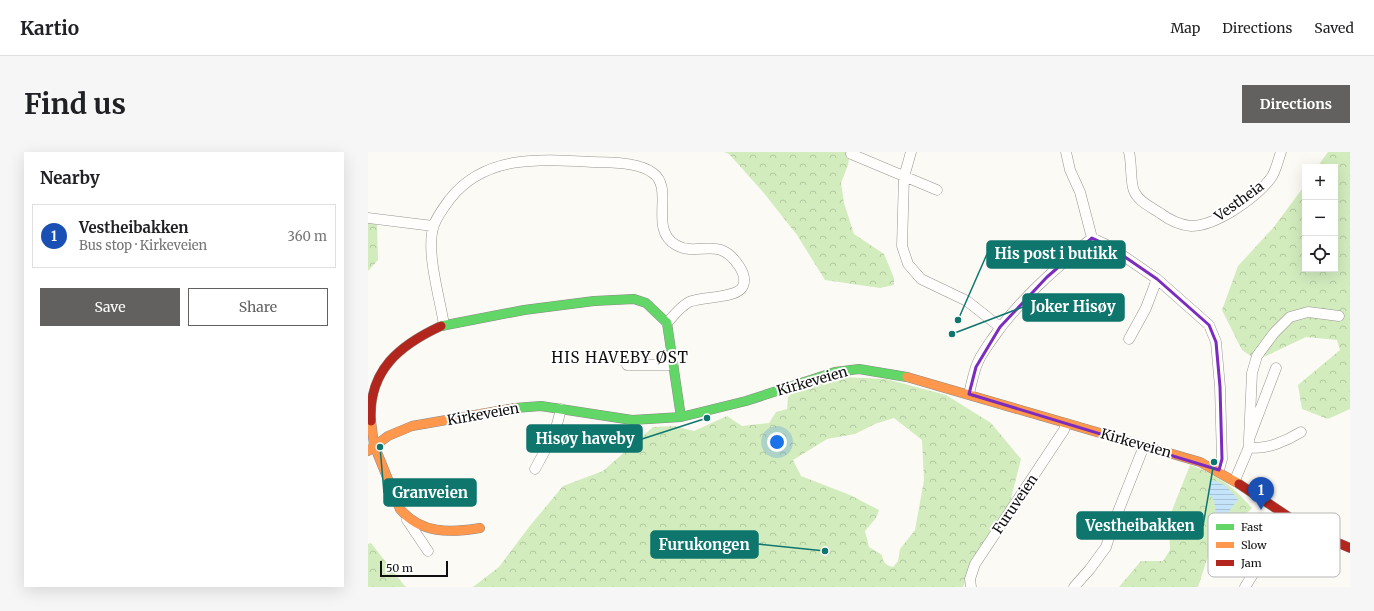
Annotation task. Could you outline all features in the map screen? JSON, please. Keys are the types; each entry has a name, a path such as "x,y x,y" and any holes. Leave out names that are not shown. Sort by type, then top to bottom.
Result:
{"main road":[{"path":"480,528 456,532 443,531 427,528 406,518 400,509 371,448 370,411 372,392 379,371 394,353 417,337 444,325 524,310 578,303 634,299 646,303 667,323 681,417"},
{"name":"Kirkeveien","path":"371,448 398,430 412,426 523,406 561,409 618,419 681,417 746,401 812,378 846,370 881,371 969,394 1066,424 1188,458 1219,470 1281,513"},
{"name":"Kirkeveien","path":"1340,544 1350,548"}],"street":[{"path":"911,152 904,177 902,246 908,264 921,279 967,301 1000,327"},
{"path":"1066,152 1070,170 1080,192 1092,238 1108,246 1157,279 1201,316 1209,325 1216,342 1220,387 1222,459 1219,470"},
{"name":"Vestheia","path":"1129,152 1134,190 1138,197 1144,203 1169,219 1190,226 1207,224 1226,214 1252,195 1271,177 1281,152"},
{"path":"851,154 863,155 904,177 937,190"},
{"path":"444,325 432,263 433,226 444,206 460,186 474,176 494,167 535,161 568,160 614,163 647,169 655,174 662,188 662,224 667,236 676,245 687,248 717,248 726,251 743,271 745,280 740,290 729,295 699,299 690,302 681,307 667,323"},
{"path":"368,218 433,226"},
{"path":"969,394 976,367 986,347 1000,327 1021,302 1092,238"},
{"path":"1128,339 1146,308 1157,279"},
{"path":"1249,443 1252,373 1256,356 1274,333 1290,317 1308,312 1339,316"},
{"path":"627,365 673,365"},
{"path":"1235,480 1276,368"},
{"path":"535,469 555,432 561,409"},
{"name":"Furuveien","path":"971,587 970,579 975,564 1064,430 1066,424"},
{"path":"1249,443 1267,446 1291,438 1301,432"},
{"path":"1074,587 1090,569 1106,547 1114,522 1144,446"},
{"path":"406,518 428,551"},
{"path":"1245,587 1251,577"}],"highlighted area":[{"path":"1092,238 1109,246 1157,279 1209,325 1216,342 1220,387 1222,459 1219,470 969,394 976,367 1000,327 1047,277"}],"green space":[{"path":"724,152 850,152 848,165 841,183 844,203 854,234 884,254 894,278 894,285 880,288 825,280 797,235 763,192 729,154"},
{"path":"1328,152 1350,152 1350,409 1328,419 1302,409 1298,385 1340,350 1337,340 1306,337 1257,360 1242,350 1222,310 1238,266 1273,228 1302,189 1302,272 1338,272 1338,164 1319,164"},
{"path":"368,221 377,225 378,260 368,271"},
{"path":"842,377 886,379 946,395 991,423 1021,459 1008,510 977,554 963,587 473,587 499,567 529,527 563,486 603,471 653,427 674,426 694,431 727,416 742,426 769,423 776,412 787,409 788,397 795,390","holes":["894,418 922,440 924,480 915,530 900,549 898,561 893,567 885,563 882,555 869,547 865,531 876,518 879,510 850,495 801,476 793,460 827,439 855,434 875,424"]},
{"path":"1190,465 1217,477 1238,493 1252,508 1247,513 1208,513 1208,556 1198,587 1119,587 1141,561 1163,561 1170,550 1169,518"},
{"path":"371,543 406,587 368,587 368,544"}],"water":[{"path":"1213,480 1226,486 1238,499 1228,513 1216,513 1214,500 1207,492"}],"traffic: fast":[{"path":"441,326 524,310 594,301 634,299 646,303 667,323 681,417"},
{"path":"515,408 541,406 632,420 681,417 746,401 835,372 859,369 907,377"}],"traffic: slow":[{"path":"907,377 1200,462 1239,484"},
{"path":"368,451 388,436 412,426 515,408"},
{"path":"371,421 374,445 400,509 408,517 417,523 437,530 458,531 480,528"}],"traffic: jam":[{"path":"371,421 371,403 375,387 381,374 400,351 426,333 441,326"},
{"path":"1239,484 1283,513"},
{"path":"1340,544 1350,548"}],"place":[{"name":"His post i butikk","path":"958,320"},
{"name":"Joker Hisøy","path":"952,334"},
{"name":"Hisøy haveby","path":"707,418"},
{"name":"Granveien","path":"380,447"},
{"name":"Vestheibakken","path":"1214,462"},
{"name":"Vestheibakken","path":"1261,510"},
{"name":"Furukongen","path":"825,551"}],"district":[{"name":"HIS HAVEBY ØST","path":"620,357"}]}
